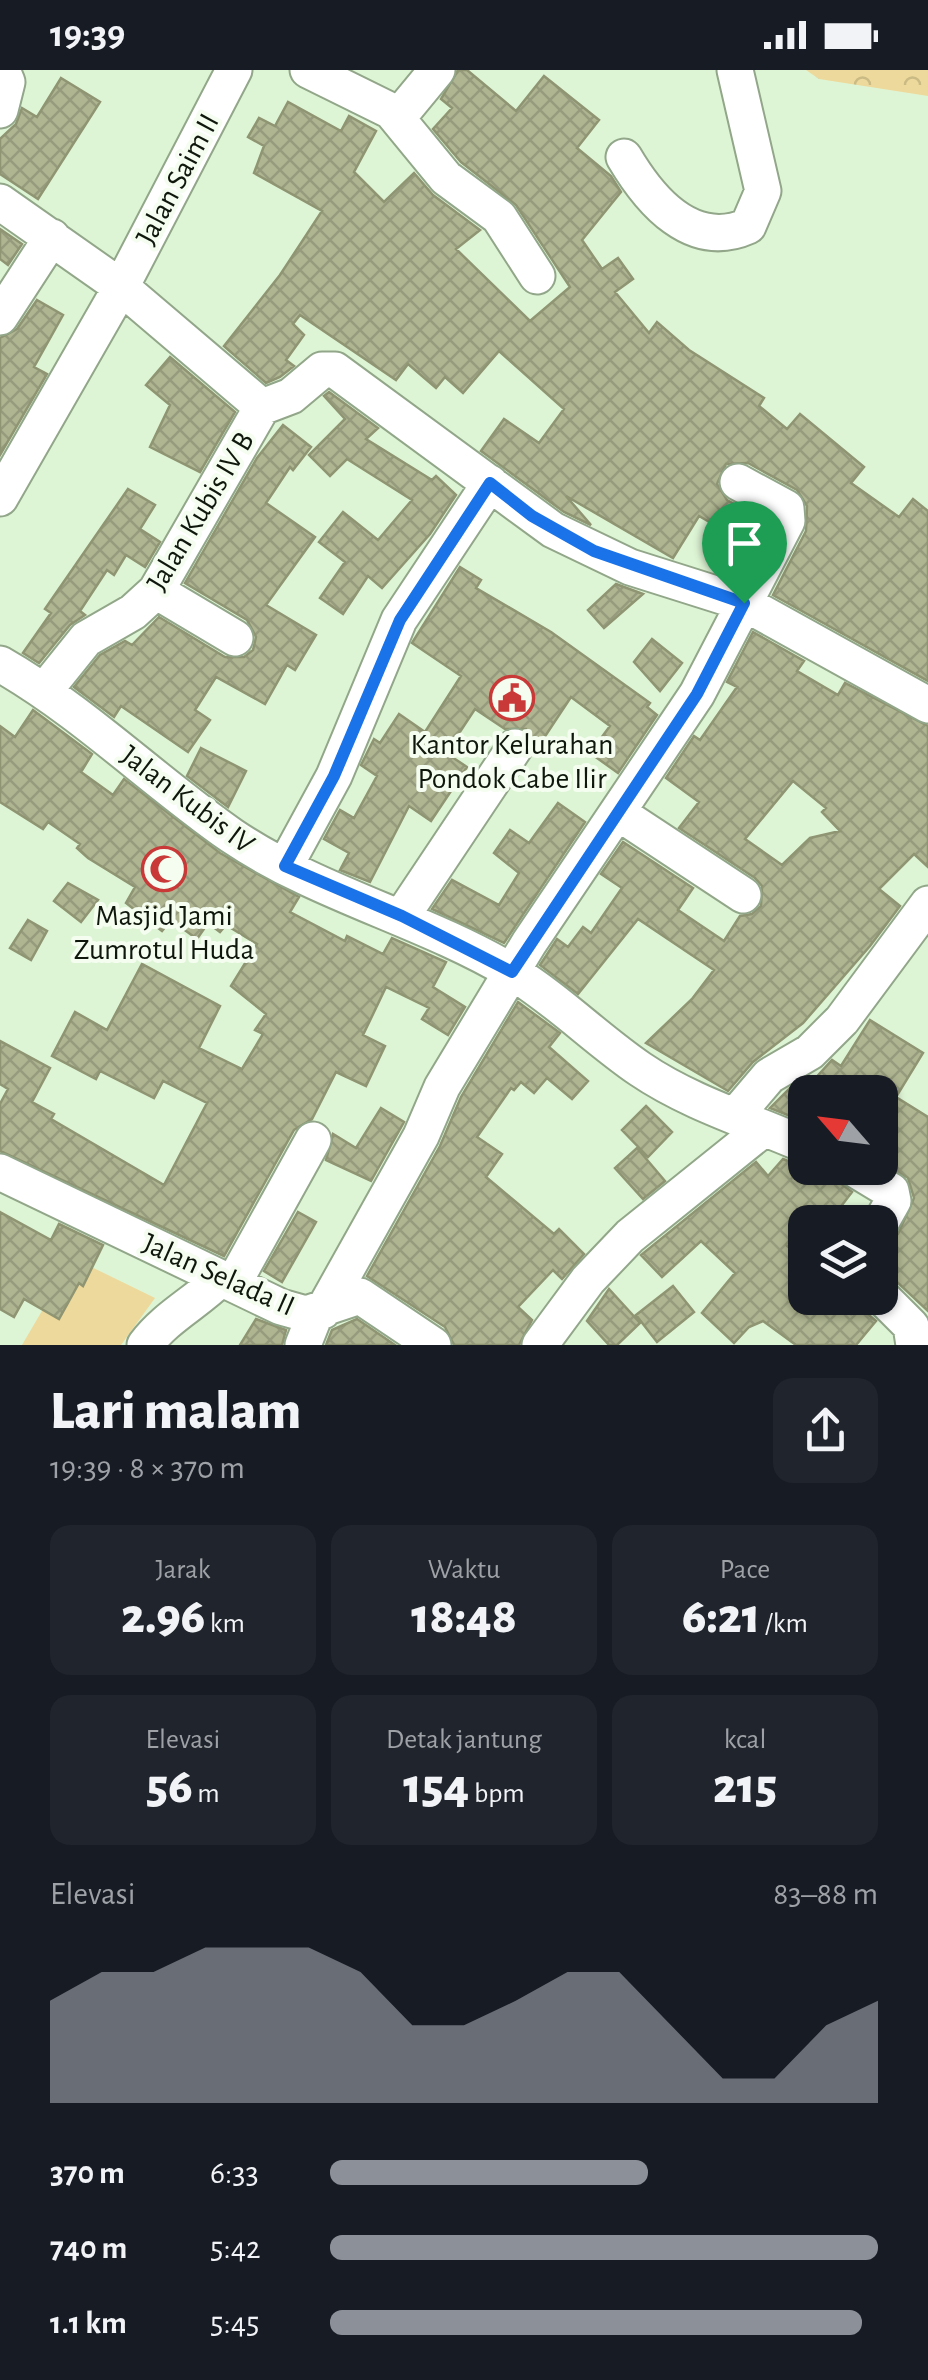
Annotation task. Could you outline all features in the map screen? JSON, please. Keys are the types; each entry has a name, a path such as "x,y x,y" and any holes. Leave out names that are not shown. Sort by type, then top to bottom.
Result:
{"street":[{"path":"0,110 7,82 2,70"},
{"name":"Jalan Saim II","path":"0,498 120,287 234,70"},
{"path":"308,70 391,111 446,178 499,217 537,276"},
{"path":"391,111 404,110 438,70"},
{"path":"624,157 644,191 679,222 718,234 748,226 763,191 735,70"},
{"path":"0,202 120,287 262,406 291,396 322,370 334,370 532,516 594,551 744,603 928,706"},
{"path":"5,299 52,238"},
{"name":"Jalan Kubis IV B","path":"46,690 86,639 134,612 156,591 262,406"},
{"path":"314,1323 421,1136 442,1087 512,972 697,694 787,522 787,513 780,503 738,482"},
{"path":"285,866 334,776 400,620 420,583 490,483"},
{"path":"156,591 235,638"},
{"name":"Jalan Kubis IV","path":"0,664 46,690 202,814 285,866 402,916 512,972 643,1071 788,1138"},
{"path":"402,916 514,748"},
{"path":"620,814 743,895"},
{"path":"540,1345 630,1236 749,1123 768,1076 810,1052 921,928"},
{"path":"145,1345 168,1317 227,1281 313,1140"},
{"name":"Jalan Selada II","path":"0,1172 314,1323 340,1300 360,1296 432,1345"},
{"path":"882,1185 891,1190 891,1205"},
{"path":"898,1313 911,1326 914,1345"}],"green space":[{"path":"806,70 928,70 928,96 819,79"},
{"path":"73,1258 155,1298 121,1345 22,1345"}],"building":[{"path":"458,70 467,70 516,111 544,76 599,120 577,148 611,176 621,192 582,240 602,269 618,258 633,279 615,292 649,333 657,322 689,350 764,398 759,406 787,429 800,414 864,467 851,483 899,517 913,499 928,511 928,681 773,595 806,531 807,506 797,490 748,463 726,464 717,484 727,500 764,520 750,545 734,536 740,529 728,518 718,527 699,516 673,558 566,496 591,525 564,512 481,451 504,419 539,443 564,409 499,351 463,393 445,377 436,388 408,364 396,380 300,315 293,324 304,335 286,360 294,366 266,383 224,346 280,275 322,211 254,173 264,146 248,137 259,118 275,126 288,102 341,131 349,116 376,131 354,172 384,202 414,173 433,195 480,230 456,249 530,321 570,287 516,205 461,162 433,129 452,108 441,99"},
{"path":"61,78 100,102 38,199 0,174 0,139 16,124 22,108 37,117"},
{"path":"0,229 22,244 8,265 0,259"},
{"path":"37,300 63,315 34,367 47,374 0,455 0,338 17,329"},
{"path":"170,357 235,412 200,472 150,447 170,405 146,385"},
{"path":"329,392 378,428 366,439 432,480 436,476 456,495 430,534 382,588 368,576 343,614 320,598 345,562 319,542 343,512 378,540 412,500 347,459 330,476 309,455 345,419 324,396"},
{"path":"283,425 311,447 293,470 290,467 266,503 315,537 266,605 316,635 295,670 287,665 265,704 216,677 195,710 210,720 188,752 121,706 114,717 74,687 100,655 125,641 132,645 159,617 225,657 244,657 253,650 256,637 247,620 185,583 257,458"},
{"path":"128,489 155,505 140,529 160,542 145,567 126,555 114,575 107,570 80,611 85,615 70,625 39,663 23,653 51,613 45,609"},
{"path":"460,567 481,580 476,588 551,632 650,703 647,707 657,715 618,773 590,753 610,726 571,697 536,750 526,729 505,729 475,709 446,753 467,767 431,821 409,806 370,882 340,870 349,853 324,839 340,810 354,818 377,776 361,765 374,739 380,743 399,714 425,732 461,676 412,643"},
{"path":"616,584 643,594 604,628 588,610"},
{"path":"753,632 804,661 797,671 838,695 845,683 928,726 928,867 914,854 879,889 900,906 803,1023 753,1062 728,1091 646,1043 692,999 714,970 638,919 578,994 540,965 557,939 568,947 583,927 591,933 622,888 601,874 623,842 693,888 678,910 724,941 740,916 752,914 761,906 762,886 755,878 679,828 699,802 666,778 694,736 700,740 737,687 727,682","holes":["793,781 826,808 822,812 840,831 810,838 782,865 745,839"]},
{"path":"652,639 682,663 660,691 634,662"},
{"path":"33,710 92,754 81,772 113,795 124,779 220,853 299,897 290,912 345,941 347,936 383,954 392,938 446,962 433,987 465,1007 448,1035 422,1019 429,1008 386,987 363,1035 385,1046 366,1086 336,1072 312,1119 294,1130 224,1256 0,1151 0,1104 8,1089 0,1084 0,1041 50,1068 32,1102 54,1114 51,1119 164,1185 207,1103 163,1081 154,1098 100,1071 96,1079 52,1056 75,1012 107,1030 142,964 220,1006 199,1048 242,1069 263,1034 255,1030 266,1014 231,986 257,944 226,925 220,932 208,923 197,939 171,920 162,931 126,903 135,887 88,858 77,848 80,844 48,822 43,829 0,802 0,726 15,737"},
{"path":"201,748 246,771 228,807 187,776"},
{"path":"558,803 585,822 504,943 432,909 452,880 499,905 519,873 494,853 510,830 529,843"},
{"path":"68,883 98,900 81,922 54,901"},
{"path":"28,920 47,931 31,960 10,948"},
{"path":"518,1002 560,1033 549,1047 588,1081 572,1099 547,1078 534,1093 521,1082 514,1090 511,1088 477,1137 502,1154 486,1177 554,1234 559,1229 584,1254 562,1279 553,1270 518,1307 532,1320 519,1345 454,1345 445,1327 367,1276 440,1146 461,1097"},
{"path":"870,1020 923,1053 898,1094 898,1075 818,1075 832,1060 841,1066"},
{"path":"788,1090 788,1115 770,1108"},
{"path":"898,1098 928,1117 928,1311 898,1283 898,1234 914,1198 908,1178 898,1172"},
{"path":"646,1106 672,1132 648,1157 622,1130"},
{"path":"381,1108 404,1122 371,1181 326,1160 333,1134 356,1148"},
{"path":"637,1148 665,1181 643,1199 615,1168"},
{"path":"783,1159 788,1161 788,1185 843,1185 852,1192 842,1205 788,1205 786,1245 788,1315 869,1315 876,1321 856,1345 796,1345 763,1321 749,1327 734,1343 702,1313 735,1273 701,1241 662,1277 641,1255 756,1162 768,1176"},
{"path":"0,1212 51,1240 59,1224 103,1245 83,1286 79,1283 59,1319 24,1299 14,1317 0,1309"},
{"path":"298,1212 316,1222 282,1282 264,1271"},
{"path":"673,1286 694,1312 657,1342 636,1315"},
{"path":"609,1289 640,1323 617,1345 609,1345 587,1321"},
{"path":"256,1319 286,1330 282,1345 240,1345"},
{"path":"357,1319 395,1345 326,1345 332,1330"}],"place":[{"name":"Kantor Kelurahan Pondok Cabe Ilir","path":"512,698"},
{"name":"Masjid Jami Zumrotul Huda","path":"164,869"}],"route":[{"path":"490,483 553,530 594,551 630,567 744,603 697,694 512,972 402,916 285,866 334,776 400,620 420,583 490,483"}]}
